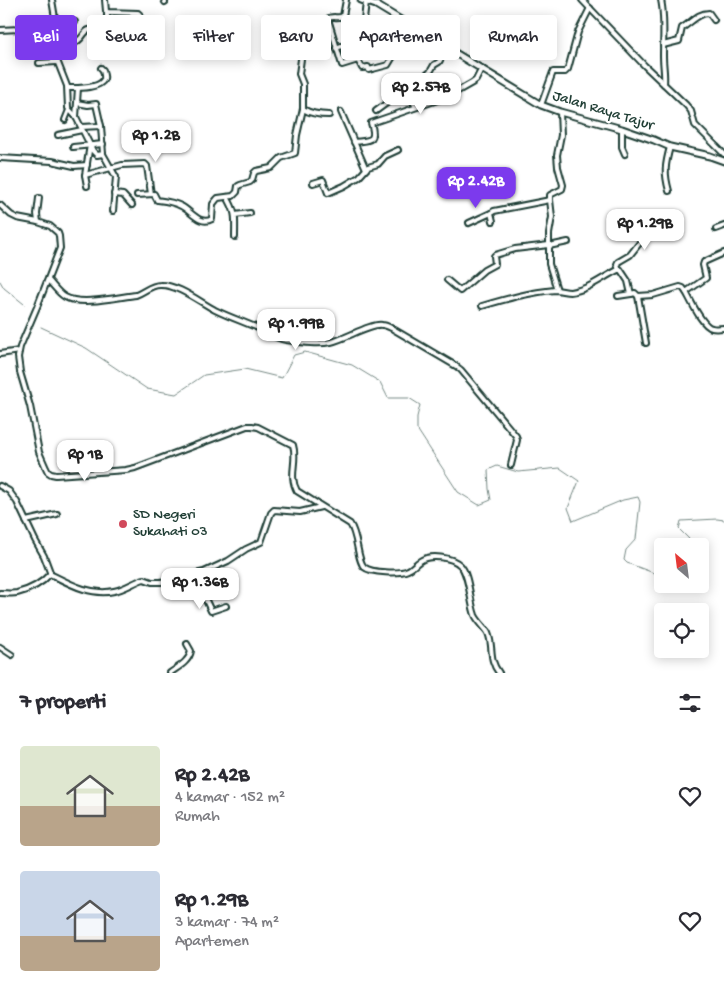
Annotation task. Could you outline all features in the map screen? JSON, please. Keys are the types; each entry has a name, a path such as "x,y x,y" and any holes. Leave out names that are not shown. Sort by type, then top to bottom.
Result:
{"main road":[{"name":"Jalan Raya Tajur","path":"363,1 376,5 391,15"},
{"name":"Jalan Raya Tajur","path":"460,55 541,105 622,129 670,147 724,161"}],"street":[{"path":"52,0 55,15"},
{"path":"105,0 108,15"},
{"path":"346,0 343,16 341,18 331,17 328,19 342,65 358,60 362,68 368,67 369,70 388,65 391,60"},
{"path":"582,0 690,109 695,124 724,154"},
{"path":"660,0 663,12 664,84"},
{"path":"363,1 364,15"},
{"path":"541,105 553,72 565,72 568,68 578,32 590,8"},
{"path":"108,12 138,12 140,15"},
{"path":"663,45 680,41 682,28 701,13 709,13 714,20"},
{"path":"0,30 15,29"},
{"path":"77,41 87,31"},
{"path":"336,48 341,46"},
{"path":"137,195 155,195 158,200 180,205 201,221 208,222 212,219 213,204 218,198 227,198 235,194 240,185 251,181 256,171 271,168 281,158 295,153 296,136 303,109 303,84 299,74 301,60"},
{"path":"416,107 408,95 406,87 425,77 439,60"},
{"path":"39,63 57,62 68,88 67,101 69,110 76,117 95,154 102,154"},
{"path":"68,88 89,87 98,84 104,80 101,68"},
{"path":"354,142 372,138 374,133 371,123 444,98 469,85 476,80 482,68"},
{"path":"76,117 78,88"},
{"path":"376,111 396,98 408,95"},
{"path":"77,103 96,104 101,126 102,154 116,177 113,211"},
{"path":"303,109 313,114 329,115"},
{"path":"65,120 69,110"},
{"path":"342,112 366,169"},
{"path":"557,290 549,268 549,234 552,217 550,195 562,189 563,185 557,155 561,135 560,112"},
{"path":"58,135 82,128 101,126"},
{"path":"622,129 622,147 625,154"},
{"path":"73,147 103,144"},
{"path":"87,186 85,175 90,145"},
{"path":"669,191 665,169 670,147"},
{"path":"313,182 323,180 328,193 359,177 368,167 378,164 385,156 398,150"},
{"path":"0,158 52,161 74,166 87,165"},
{"path":"85,175 122,165 146,165 151,194"},
{"path":"114,194 123,195 132,205"},
{"path":"38,222 39,198"},
{"path":"227,198 233,207 235,215 235,237"},
{"path":"469,223 492,213 494,210 550,200"},
{"path":"0,205 17,218 46,224 54,229 59,236 60,248 20,347 18,357 39,452 46,468 51,474 135,468 247,426 252,426 293,445 295,452 292,477 297,491 350,524 354,531 360,560 366,568 376,572 402,572 409,570 422,560 431,558 456,561 462,567 466,576 476,618 488,632 492,660 499,673"},
{"path":"235,215 250,213"},
{"path":"492,213 493,220"},
{"path":"631,294 628,281 622,270 619,270 617,264 630,255 649,231 649,225 652,223"},
{"path":"716,229 724,226"},
{"path":"446,280 460,291 484,270 495,264 494,256 496,254 515,249 568,242"},
{"path":"686,292 706,278 704,262 724,253"},
{"path":"482,306 541,292 557,290 570,292 591,286 619,270"},
{"path":"48,280 65,296 86,301 136,295 154,286 170,286 217,311 284,340 318,343 331,342 374,325 383,325 393,329 461,370 516,436 517,440 511,465"},
{"path":"618,296 636,293 638,296 654,295 680,287 686,292 699,315 708,326 711,328 724,328"},
{"path":"638,296 646,343"},
{"path":"0,354 19,351"},
{"path":"0,486 12,493 50,574 80,588 103,592 115,591 144,579 152,582 161,582 204,572 228,562 261,542 271,513 274,510 300,512 321,507"},
{"path":"26,521 57,514"},
{"path":"0,593 17,593 40,583 50,574"},
{"path":"194,575 211,611 226,606"},
{"path":"170,673 185,662 190,655 191,651 187,644"},
{"path":"0,647 12,655"}],"waterway":[{"path":"0,281 4,288 24,304"},
{"path":"41,327 86,348 147,389 176,394 204,375 245,369 282,378 294,355 305,352 352,365 380,382 388,398 409,398 420,405 417,429 458,492 479,505 491,500 488,470 497,466 518,472 560,468 579,481 568,508 573,521 623,500 638,497 640,502 636,539 626,550 624,560 627,563 654,573"},
{"path":"688,538 679,529 681,521 724,520"}],"place":[{"name":"SD Negeri Sukahati 03","path":"123,524"}]}
